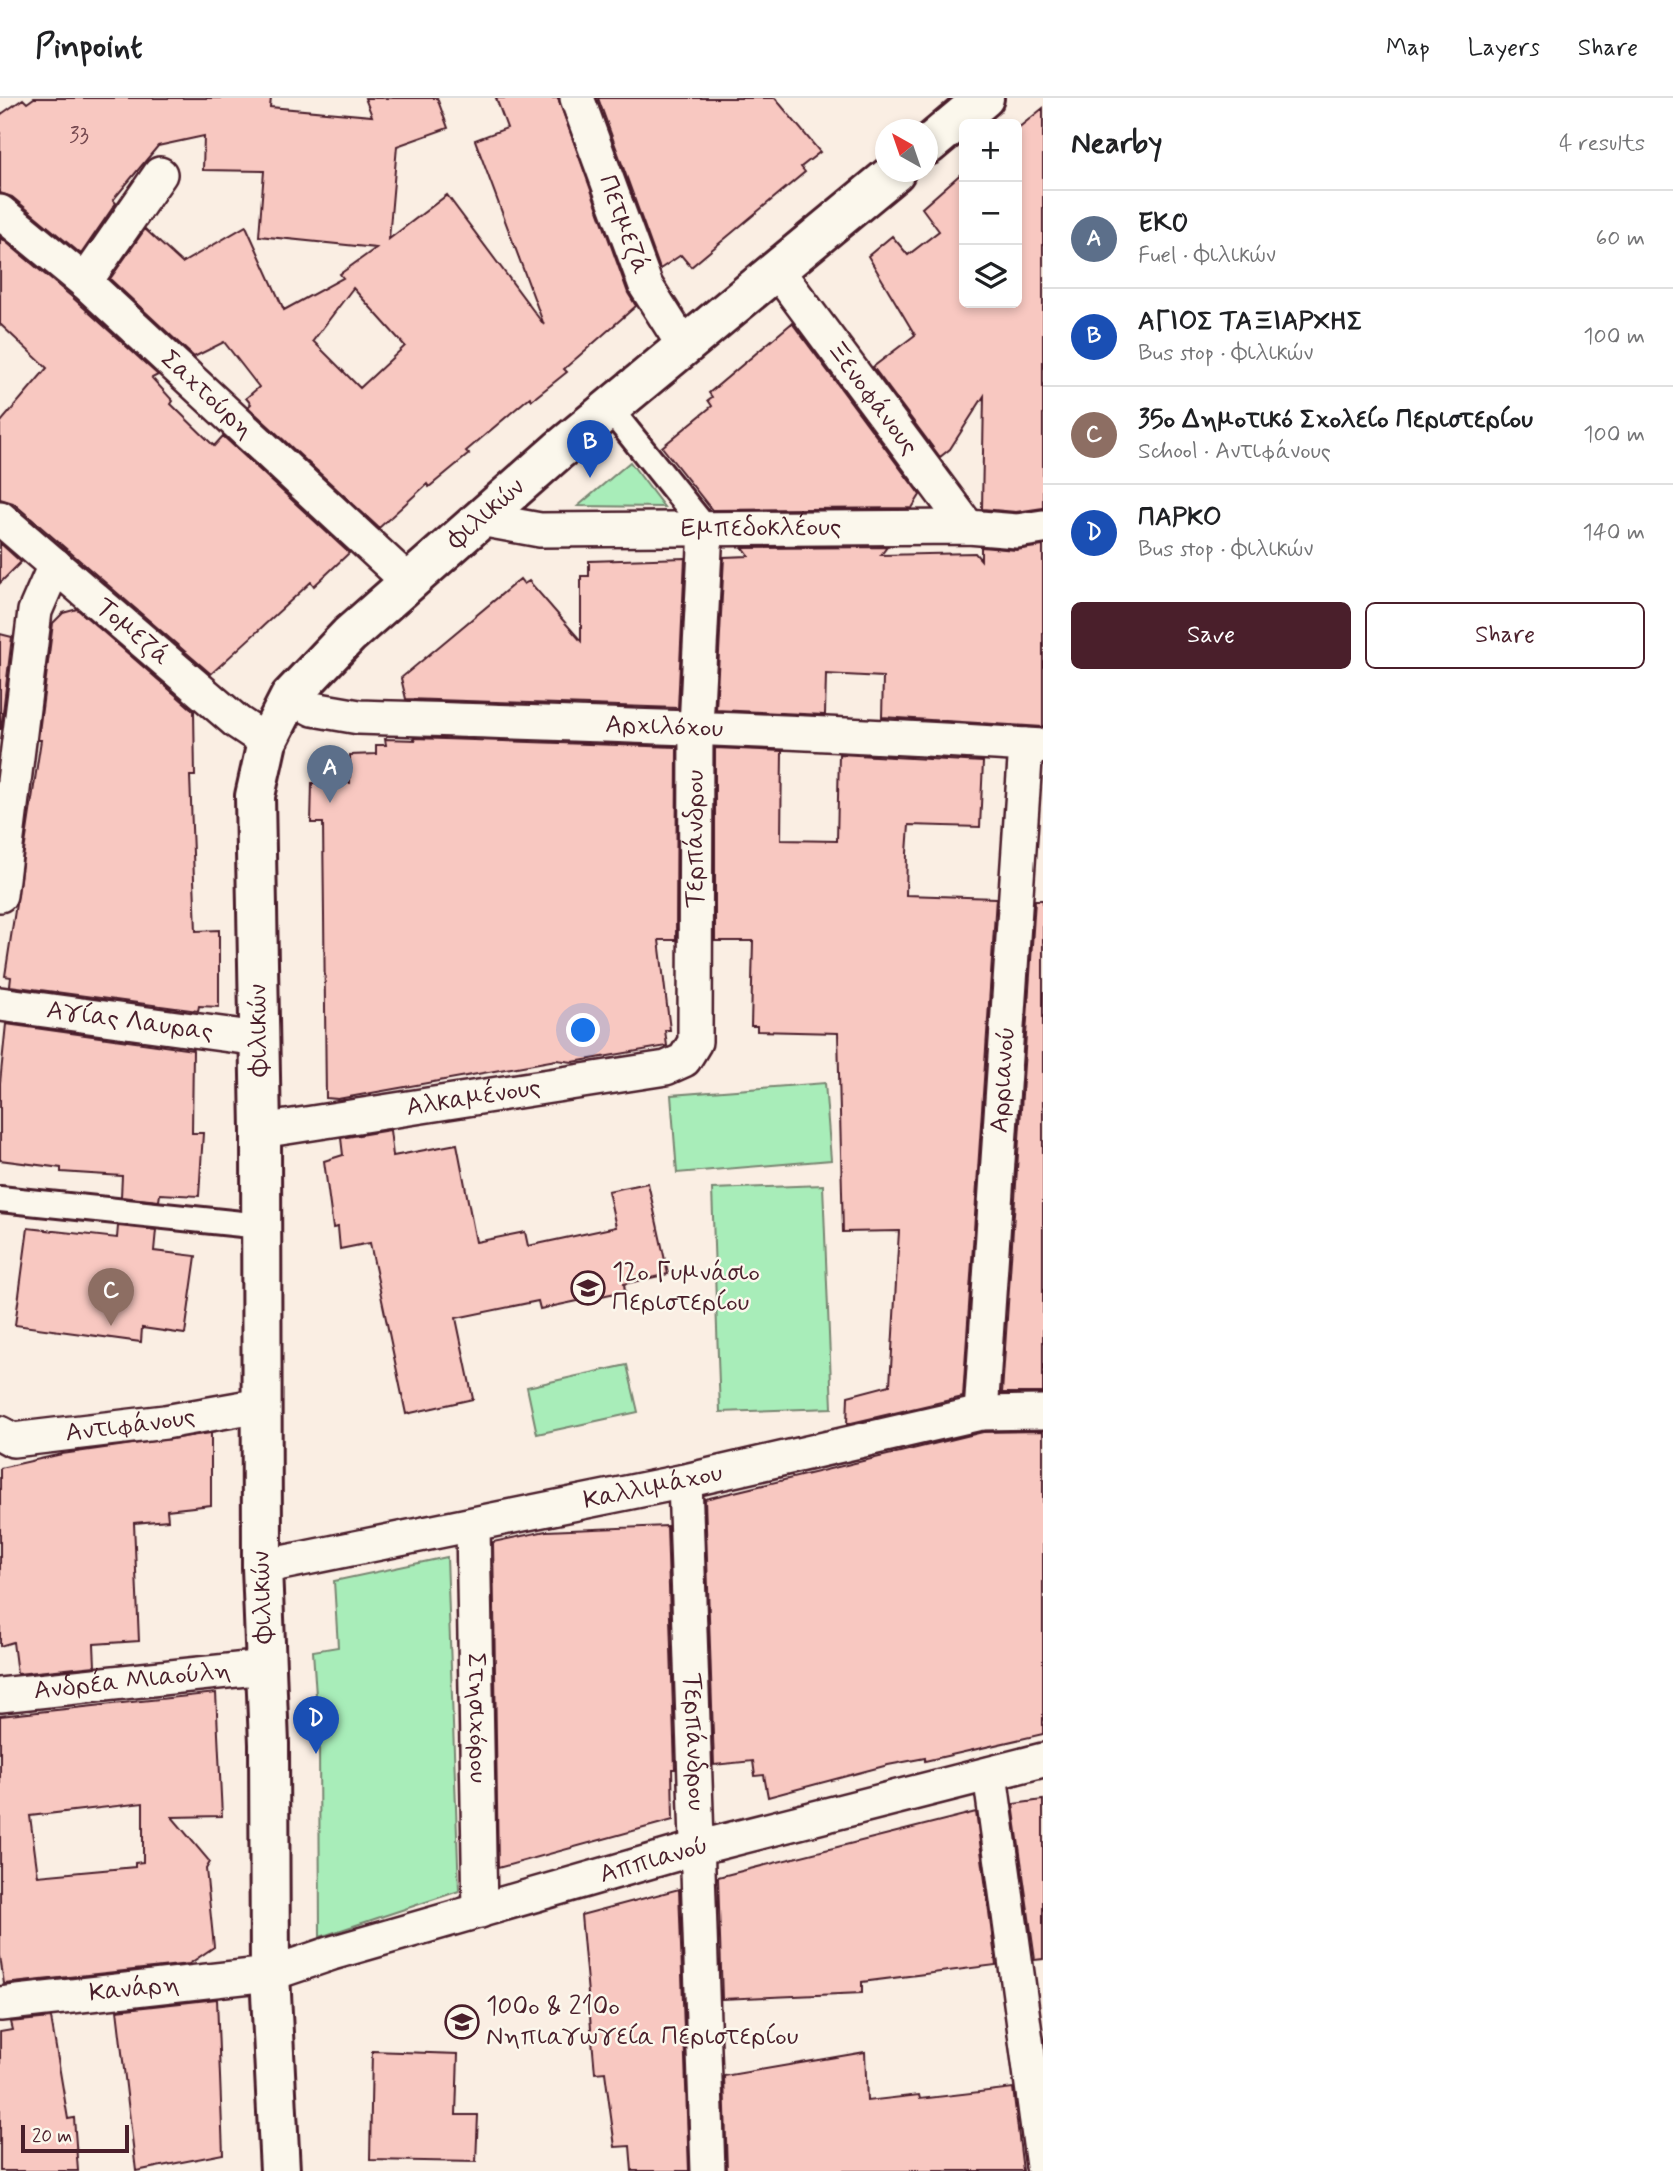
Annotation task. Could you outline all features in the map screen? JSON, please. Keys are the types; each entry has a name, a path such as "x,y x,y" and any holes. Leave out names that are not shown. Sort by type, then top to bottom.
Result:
{"street":[{"name":"Πετμεζά","path":"577,98 646,286 684,346"},
{"path":"938,137 984,98"},
{"path":"86,282 160,174"},
{"name":"Φιλικών","path":"280,2171 270,1974 262,1567 261,1131 256,796 267,742 290,697 348,635 609,408 883,182"},
{"name":"Σαχτούρη","path":"0,212 86,282 408,582"},
{"name":"Ξενοφάνους","path":"776,269 968,527"},
{"path":"609,408 706,528"},
{"name":"Τομεζά","path":"0,519 237,722 267,742"},
{"name":"Εμπεδοκλέους","path":"480,519 540,530 968,527 1017,531 1043,527"},
{"name":"Τερπάνδρου","path":"684,1060 695,1042 696,727 706,528"},
{"path":"0,895 35,611 55,565"},
{"name":"Αρχιλόχου","path":"290,697 313,709 359,717 696,727 954,739 1035,746"},
{"name":"Αρριανού","path":"981,1413 1035,746"},
{"name":"Αγίας Λαυρας","path":"0,1004 259,1039"},
{"name":"Αλκαμένους","path":"261,1131 666,1068 684,1060"},
{"path":"0,1199 261,1226"},
{"name":"Αντιφάνους","path":"0,1433 12,1440 165,1422 261,1405"},
{"name":"Καλλιμάχου","path":"262,1567 685,1481 981,1413 1043,1412"},
{"name":"Τερπάνδρου","path":"685,1481 708,2171"},
{"name":"Στησιχόρου","path":"473,1526 480,1910"},
{"name":"Ανδρέα Μιαούλη","path":"0,1696 265,1667"},
{"name":"Αππιανού","path":"270,1974 697,1848 1043,1760"},
{"path":"990,1774 1043,2166"},
{"name":"Κανάρη","path":"0,2004 270,1974"}],"green space":[{"path":"630,462 664,507 578,506"},
{"path":"825,1083 831,1160 677,1173 671,1095"},
{"path":"823,1185 832,1408 720,1412 712,1189"},
{"path":"627,1365 638,1412 537,1434 527,1387"},
{"path":"447,1557 459,1891 320,1937 319,1740 313,1651 338,1647 334,1581"}],"building":[{"path":"34,98 271,98 270,107 372,116 365,98 437,98 448,128 397,146 389,239 447,195 544,325 475,140 507,128 496,98 558,98 628,293 636,306 564,369 567,372 532,400 530,397 466,451 469,454 429,487 427,484 379,528 248,407 251,404 246,398 259,387 224,342 194,357 110,279 145,229 182,263 246,226 284,310 343,278 340,274 376,248 259,236 264,171 203,170 204,136 158,146 113,200 116,203 81,254 12,197 0,193 0,115 23,99 27,103","holes":["353,288 405,346 360,388 313,341"]},
{"path":"598,98 775,98 820,152 801,167 805,172 691,267 681,255 660,269"},
{"path":"1043,108 1043,508 1016,512 982,509 984,396 950,449 940,457 873,367 915,335 868,256 892,236 908,255 939,231 922,208 959,175 959,308 1022,308 1022,125"},
{"path":"0,237 72,297 158,375 152,378 173,401 171,404 214,446 223,436 349,553 314,586 311,582 211,674 13,503 0,499 0,423 47,368 0,324"},
{"path":"792,323 920,495 912,508 712,510 662,447 712,406 708,400 712,397 709,393"},
{"path":"0,543 21,562 0,583"},
{"path":"1043,546 1043,727 882,717 883,677 826,674 825,715 716,710 724,557 749,556 743,548 887,547 881,555 975,553 981,560 981,547 1016,550"},
{"path":"685,558 678,708 406,699 401,678 520,579 524,584 529,581 581,641 581,576 589,576 589,561"},
{"path":"77,609 194,711 195,776 190,776 196,931 219,930 219,1007 199,1006 198,1011 10,986 11,977 5,976 41,740 38,740 53,623 63,613"},
{"path":"0,634 12,637 1,729 0,729"},
{"path":"414,738 677,747 676,940 659,940 670,1030 665,1030 667,1046 573,1062 556,1060 338,1099 326,1098 323,823 311,823 312,783 350,783 350,755 376,754 376,745 386,745 385,739 415,740"},
{"path":"715,748 782,751 781,840 837,841 839,754 983,762 980,827 909,825 907,853 906,895 996,898 963,1397 847,1424 848,1396 890,1385 899,1231 843,1232 838,1033 757,1031 757,1026 751,1026 753,941 715,941"},
{"path":"1035,900 1043,900 1043,1393 1002,1393"},
{"path":"6,1024 193,1050 192,1133 203,1133 199,1196 160,1194 159,1201 121,1197 122,1176 61,1172 61,1168 0,1160 0,1083"},
{"path":"390,1130 393,1156 457,1144 476,1242 525,1232 528,1246 616,1227 608,1191 648,1183 668,1274 624,1284 625,1291 540,1309 538,1301 456,1318 473,1399 406,1414 370,1243 340,1249 338,1227 333,1228 324,1161 343,1155 341,1138"},
{"path":"118,1226 156,1230 154,1251 196,1256 185,1334 142,1328 141,1342 15,1325 28,1228 117,1238"},
{"path":"1043,1431 1043,1734 925,1761 925,1758 888,1765 768,1797 764,1775 755,1776 753,1761 714,1765 705,1499 983,1432"},
{"path":"211,1433 211,1505 167,1510 168,1520 134,1523 139,1641 94,1644 95,1666 17,1674 13,1642 0,1646 0,1468 62,1454"},
{"path":"667,1526 675,1769 672,1769 673,1820 498,1868 493,1542 546,1531"},
{"path":"216,1693 222,1816 172,1817 210,1862 206,1869 214,1947 189,1964 4,1984 0,1956 0,1716","holes":["143,1803 143,1862 135,1863 135,1867 38,1876 30,1816"]},
{"path":"1043,1800 1043,1959 1035,1960 1013,1804"},
{"path":"976,1812 996,1965 862,1982 862,1993 722,1999 718,1877"},
{"path":"679,1889 689,2171 632,2171 630,2146 615,2147 605,2072 595,2073 581,1915"},
{"path":"217,1999 223,2154 136,2171 117,2010"},
{"path":"51,2018 68,2119 74,2118 78,2171 0,2171 0,2032 12,2030 10,2022"},
{"path":"372,2051 458,2054 456,2115 478,2115 476,2162 370,2160"},
{"path":"865,2052 867,2101 919,2095 920,2099 1013,2088 1023,2171 727,2171 724,2076"}],"place":[{"name":"ΑΓΙΟΣ ΤΑΞΙΑΡΧΗΣ","path":"590,478"},
{"name":"EKO","path":"330,803"},
{"name":"12ο Γυμνάσιο Περιστερίου","path":"588,1288"},
{"name":"35ο Δημοτικό Σχολείο Περιστερίου","path":"111,1326"},
{"name":"ΠΑΡΚΟ","path":"316,1754"},
{"name":"100ο & 210ο Νηπιαγωγεία Περιστερίου","path":"462,2022"}]}
